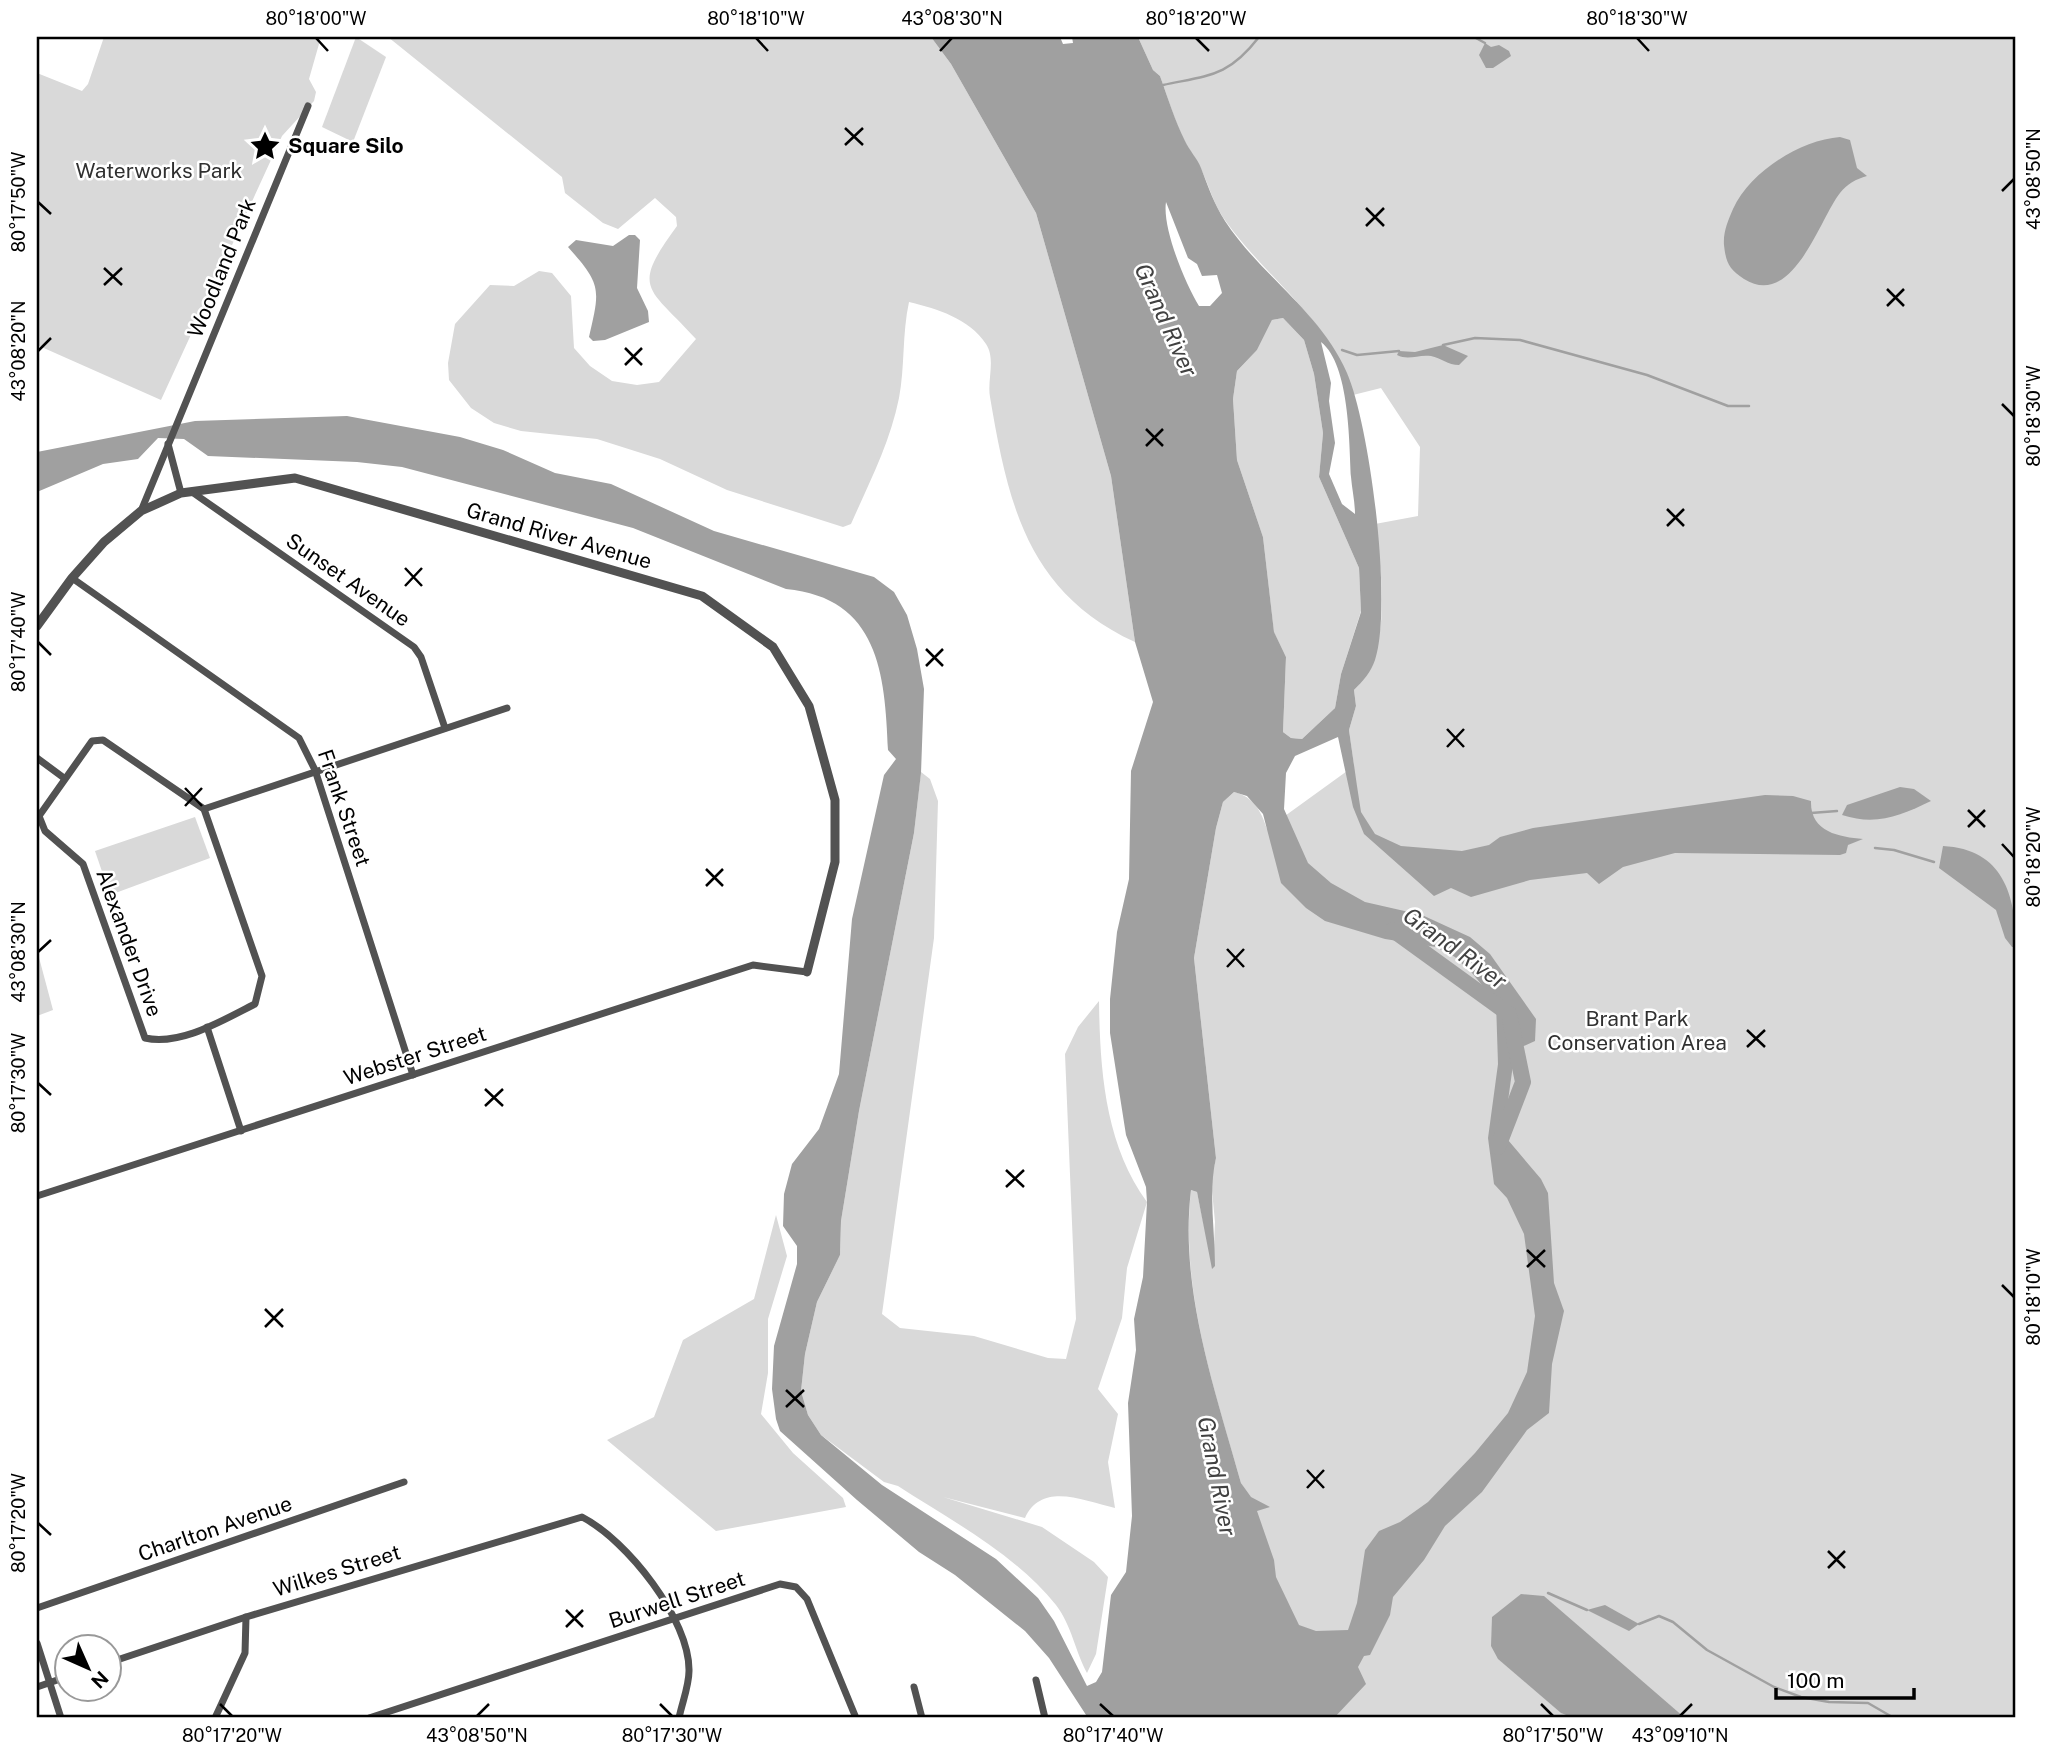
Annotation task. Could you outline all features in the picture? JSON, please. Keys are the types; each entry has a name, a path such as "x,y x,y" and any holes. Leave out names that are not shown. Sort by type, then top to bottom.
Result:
{"street":[{"name":"Woodland Park","path":"141,511 308,106"},
{"path":"168,444 181,494"},
{"name":"Grand River Avenue","path":"37,626 72,578 121,525 141,511 181,494 295,478 702,596 773,648 809,706 835,800 835,862 807,972"},
{"name":"Sunset Avenue","path":"192,492 414,647 421,657 445,728"},
{"name":"Frank Street","path":"72,578 299,738 315,770 413,1075"},
{"path":"204,809 507,708"},
{"name":"Alexander Drive","path":"103,740 204,809 262,976 255,1004 207,1027 159,1041 145,1038 83,864 45,831 39,816 64,778 92,741 103,740"},
{"path":"37,758 64,778"},
{"name":"Webster Street","path":"37,1196 753,965 807,972"},
{"path":"207,1027 241,1131"},
{"name":"Charlton Avenue","path":"37,1608 404,1482"},
{"name":"Wilkes Street","path":"122,1658 246,1617 578,1517 597,1527 633,1558 676,1619"},
{"name":"Burwell Street","path":"369,1718 780,1584 796,1587 807,1598 856,1718"},
{"path":"215,1718 245,1653 246,1617"},
{"path":"676,1619 689,1670 679,1718"},
{"path":"37,1643 61,1718"},
{"path":"1036,1680 1045,1718"},
{"path":"37,1687 50,1683"},
{"path":"914,1687 922,1718"}],"green space":[{"name":"Waterworks Park","path":"104,37 321,37 309,79 316,92 314,101 282,136 161,400 37,345 37,73 82,91 88,84"},
{"path":"356,37 386,57 353,142 322,127"},
{"path":"388,37 931,37 951,64 1036,213 1111,476 1135,642 1098,621 1069,598 1046,570 1015,508 1005,473 989,390 989,350 971,327 941,312 909,302 901,386 895,415 851,524 843,527 727,490 660,459 597,439 521,431 494,423 471,408 449,380 448,363 455,324 490,285 514,286 539,271 552,273 571,296 574,348 590,366 612,381 637,385 659,382 696,339 666,308 651,287 653,263 677,226 676,217 655,198 618,229 603,223 565,193 562,177"},
{"name":"Brant Park Conservation Area","path":"1138,37 2016,37 2016,1718 1265,1718 1246,1491 1241,1483 1210,1375 1190,1265 1191,1190 1197,1192 1213,1268 1215,1222 1211,1180 1216,1158 1194,958 1216,828 1223,802 1234,792 1247,797 1259,811 1267,829 1354,766 1349,730 1356,706 1354,690 1375,653 1382,611 1375,524 1418,516 1420,447 1381,388 1353,395 1344,369 1316,324 1222,216 1199,165 1181,134 1160,76 1153,70"},
{"path":"1283,318 1304,340 1314,374 1323,433 1319,477 1359,568 1361,611 1341,674 1335,708 1302,739 1291,738 1283,732 1286,657 1274,633 1263,537 1237,460 1233,399 1237,371 1257,350 1272,320"},
{"path":"921,772 930,779 938,801 934,938 882,1314 900,1328 974,1336 1048,1358 1066,1359 1076,1319 1065,1054 1078,1027 1099,1001 1101,1054 1108,1106 1122,1156 1147,1202 1127,1268 1122,1318 1098,1389 1118,1414 1108,1462 1115,1508 1077,1498 1053,1497 1032,1507 1025,1518 943,1497 1042,1527 1094,1562 1108,1577 1096,1654 1087,1673 1061,1613 1040,1587 982,1540 898,1486 884,1482 821,1435 808,1415 801,1391 805,1354 817,1302 840,1255 841,1221 859,1111 914,833"},
{"path":"195,817 210,858 110,895 95,851"},
{"path":"37,950 53,1010 37,1016"},
{"path":"776,1215 787,1256 768,1319 768,1373 761,1414 793,1453 843,1498 846,1507 716,1531 607,1440 654,1417 683,1340 754,1299"}],"water":[{"path":"931,37 1060,37 1063,44 1073,43 1072,37 1138,37 1153,70 1160,76 1181,133 1199,164 1214,202 1225,221 1255,259 1306,312 1335,351 1356,398 1364,432 1380,559 1380,634 1375,660 1354,690 1356,706 1349,730 1361,812 1375,834 1401,846 1462,851 1489,845 1500,837 1533,828 1765,795 1793,796 1811,801 1815,820 1821,826 1845,837 1863,839 1848,845 1846,853 1840,855 1675,853 1623,867 1599,884 1587,873 1530,880 1471,897 1451,888 1434,896 1364,834 1353,807 1338,737 1295,756 1286,773 1284,809 1308,863 1331,883 1365,902 1422,915 1470,937 1490,954 1536,1019 1535,1041 1515,1050 1505,1123 1508,1140 1541,1179 1548,1193 1554,1283 1564,1311 1552,1364 1549,1413 1527,1430 1482,1492 1445,1526 1424,1560 1393,1597 1390,1615 1370,1655 1364,1656 1358,1667 1366,1684 1334,1718 1088,1718 1049,1658 1025,1631 955,1575 919,1552 780,1431 772,1389 774,1346 797,1264 797,1246 783,1226 784,1194 792,1164 819,1129 839,1074 852,919 884,775 896,759 888,750 884,694 871,644 858,624 841,607 817,595 786,589 633,528 402,467 357,462 208,456 184,439 158,438 138,459 103,464 37,492 37,452 195,421 347,416 460,437 503,450 555,473 611,484 714,531 874,577 894,592 907,615 917,649 924,689 921,773 914,833 859,1111 841,1221 840,1255 817,1302 805,1354 801,1391 808,1415 821,1435 882,1485 996,1559 1038,1598 1054,1621 1087,1686 1096,1682 1102,1672 1111,1595 1126,1572 1132,1516 1128,1403 1136,1350 1134,1319 1143,1277 1147,1202 1146,1187 1126,1135 1110,1033 1110,999 1117,932 1129,879 1131,771 1153,702 1135,642 1111,476 1036,213 951,64","holes":["1166,202 1188,258 1197,264 1202,276 1217,275 1222,293 1210,306 1199,306 1187,284 1171,240","1283,318 1304,340 1314,374 1323,433 1319,477 1359,568 1361,612 1341,674 1335,708 1302,739 1291,738 1283,732 1286,657 1274,632 1263,537 1237,460 1233,399 1237,371 1257,350 1272,320","1321,342 1331,353 1343,386 1355,514 1342,504 1329,474 1335,443 1329,401 1331,383","1234,792 1247,796 1263,814 1281,883 1306,908 1325,921 1385,939 1436,947 1455,957 1496,1002 1498,1064 1488,1138 1494,1184 1507,1198 1524,1234 1535,1316 1527,1372 1508,1413 1475,1453 1428,1502 1400,1522 1379,1531 1365,1550 1357,1603 1348,1630 1316,1631 1299,1625 1276,1577 1274,1560 1257,1511 1270,1507 1251,1497 1241,1483 1211,1375 1195,1301 1190,1264 1191,1190 1197,1192 1212,1269 1215,1266 1212,1198 1216,1158 1194,958 1216,828 1223,802"]},
{"path":"1485,43 1491,47 1499,45 1509,51 1511,56 1493,68 1486,68 1479,55"},
{"path":"1840,137 1850,140 1857,168 1867,176 1852,182 1840,193 1803,257 1791,272 1777,282 1761,285 1744,279 1729,265 1724,245 1728,222 1741,195 1764,171 1793,151 1825,139"},
{"path":"629,235 635,235 640,240 637,288 648,311 649,322 605,340 593,341 589,337 595,308 595,288 587,270 568,247 576,240 613,246"},
{"path":"1443,345 1468,356 1459,365 1431,356 1397,355 1399,351 1415,352"},
{"path":"1900,787 1914,789 1931,801 1888,818 1866,820 1842,815 1847,805"},
{"path":"1943,846 1963,849 1980,856 2002,878 2013,910 2016,947 2012,947 2005,938 1996,910 1939,868"},
{"path":"1521,1594 1544,1596 1685,1718 1574,1718 1561,1713 1498,1659 1491,1646 1492,1617"},
{"path":"1605,1605 1639,1624 1629,1631 1587,1610"}],"waterway":[{"path":"1163,85 1217,72 1238,60 1259,37"},
{"path":"1474,37 1485,43"},
{"path":"1443,345 1475,338 1520,340 1647,375 1728,406 1749,406"},
{"path":"1342,350 1357,355 1399,351"},
{"path":"1811,813 1837,811"},
{"path":"1875,848 1894,850 1934,862"},
{"name":"Grand River","path":"1393,930 1509,1014 1523,1082 1498,1147"},
{"path":"1548,1593 1587,1610"},
{"path":"1639,1624 1659,1616 1673,1622 1707,1650 1774,1687 1801,1697 1829,1702 1868,1703 1894,1718"}],"place":[{"name":"Square Silo","path":"265,146"}]}
